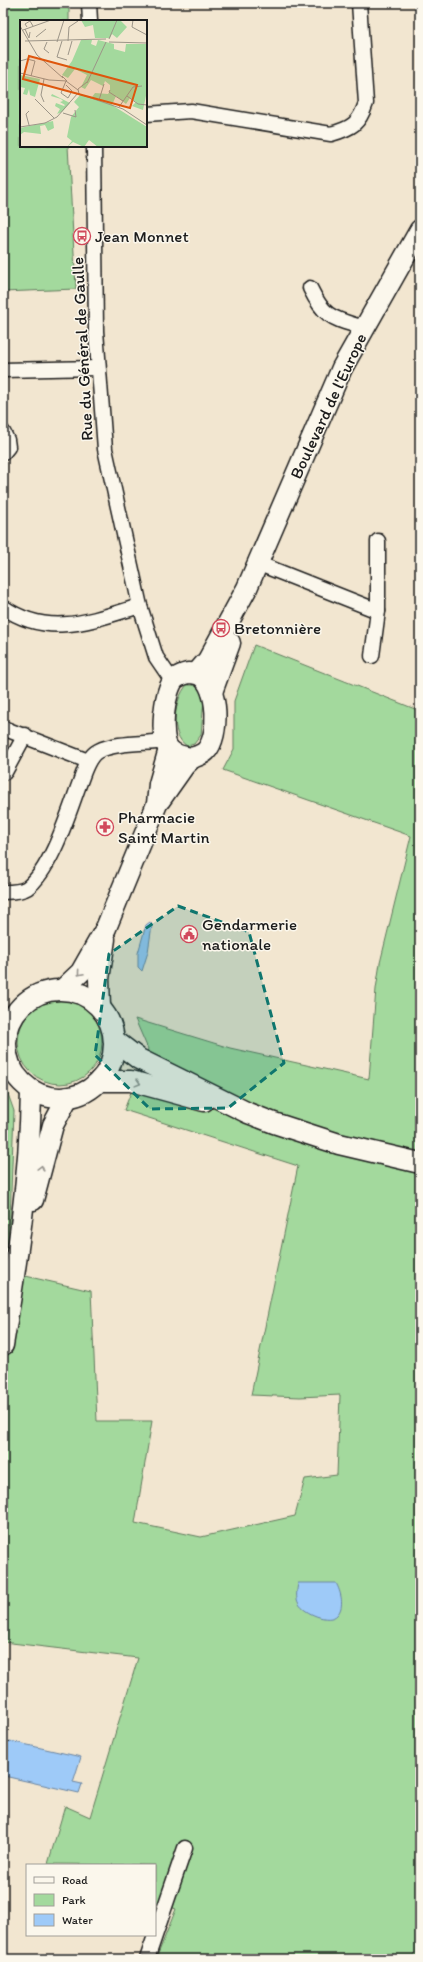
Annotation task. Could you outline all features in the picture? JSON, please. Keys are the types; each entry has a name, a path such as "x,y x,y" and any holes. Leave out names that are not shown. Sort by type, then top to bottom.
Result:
{"main road":[{"name":"Boulevard de l'Europe","path":"196,674 208,660 247,588 342,368 420,230"},
{"name":"Boulevard de l'Europe","path":"212,692 244,604 247,588"},
{"path":"63,989 81,972 106,928 157,804 184,766 192,758 206,751 212,741 215,723 212,692 204,679 196,674 182,675 173,682 169,690 164,712 167,745 159,784 157,804"},
{"path":"167,745 179,755 192,758"},
{"path":"100,1007 99,979 106,928"},
{"path":"63,989 85,995 100,1007 110,1022 114,1040 113,1056 109,1068 99,1081 88,1091 68,1097 57,1098 31,1090 13,1070 5,1045 11,1010 37,995 50,990 63,989"},
{"path":"114,1040 139,1059 248,1113 274,1124 339,1144 420,1163"},
{"path":"99,1081 131,1081 248,1113"},
{"path":"3,1346 17,1260 31,1124 31,1090"},
{"path":"17,1260 53,1125 68,1097"}],"street":[{"path":"89,3 90,20"},
{"path":"147,114 190,111 331,134 346,130 356,124 363,114 366,103 359,3"},
{"name":"Rue du Général de Gaulle","path":"94,147 97,368 106,453 140,606 156,657 173,682"},
{"path":"310,288 322,310 331,318 364,328"},
{"path":"3,370 97,368"},
{"path":"3,432 7,440 8,447 3,453"},
{"path":"372,656 378,611 378,541"},
{"path":"257,563 378,611"},
{"path":"3,607 14,615 50,625 75,624 140,606"},
{"path":"3,728 88,762"},
{"path":"5,772 25,736"},
{"path":"3,892 26,888 41,871 58,840 88,762 97,751 107,748 167,745"},
{"path":"156,1933 185,1848"},
{"path":"147,1959 155,1936"}],"highlighted area":[{"path":"178,906 249,932 284,1063 228,1108 150,1109 95,1055 109,954"}],"green space":[{"path":"3,3 69,3 69,20 20,20 20,147 68,147 76,289 3,292"},
{"path":"254,645 420,711 420,1959 156,1959 176,1909 156,1901 156,1864 48,1864 65,1806 90,1817 138,1658 3,1642 3,1080 14,1111 8,1272 91,1291 97,1421 152,1421 135,1523 201,1537 295,1516 305,1479 337,1475 340,1395 300,1397 251,1395 298,1166 124,1110 148,1049 135,1019 230,1048 369,1079 376,989 380,963 411,836 223,770 234,749 234,701"},
{"path":"187,685 194,685 201,691 204,699 201,735 194,744 187,746 181,741 178,734 175,717 179,699"},
{"path":"52,1000 68,1000 84,1007 95,1018 102,1034 102,1050 99,1058 90,1072 84,1077 68,1084 52,1084 36,1077 25,1066 18,1050 18,1034 25,1018 36,1007"}],"water":[{"path":"150,922 152,925 148,952 142,971 138,967 138,953 146,925"},
{"path":"298,1583 336,1583 341,1595 342,1604 337,1615 323,1618 306,1611 299,1604 297,1599"},
{"path":"10,1741 81,1757 73,1782 82,1784 79,1793 4,1776 3,1744"}],"place":[{"name":"Jean Monnet","path":"82,236"},
{"name":"Bretonnière","path":"221,628"},
{"name":"Pharmacie Saint Martin","path":"105,827"},
{"name":"Gendarmerie nationale","path":"189,934"}]}
